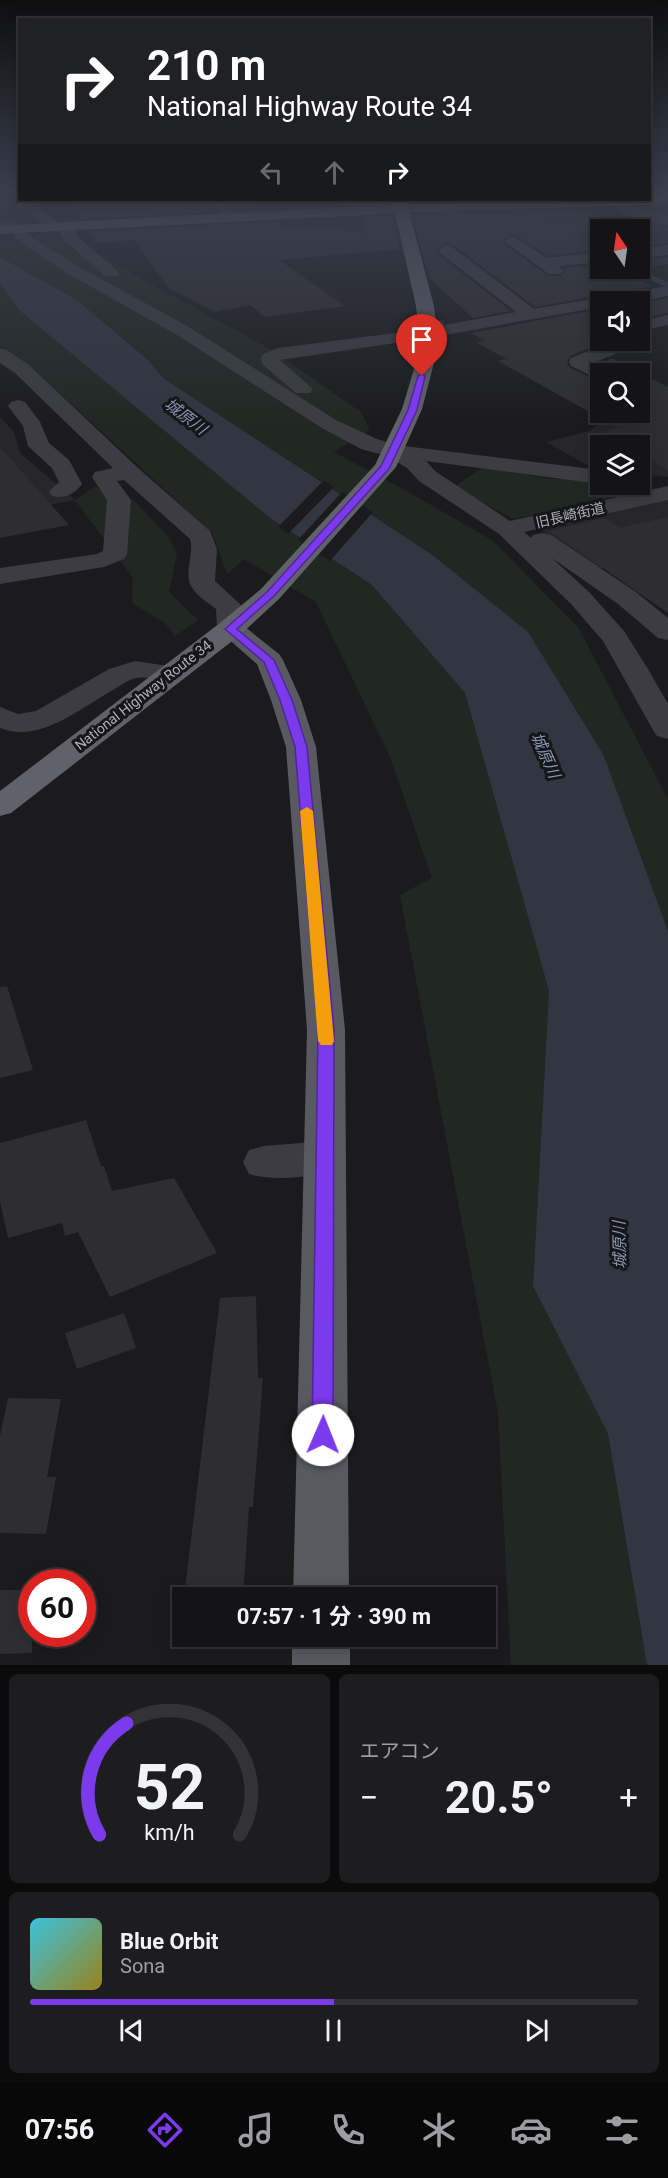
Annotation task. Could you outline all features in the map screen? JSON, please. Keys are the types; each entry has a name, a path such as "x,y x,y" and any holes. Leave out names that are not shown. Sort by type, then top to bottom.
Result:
{"highway":[{"name":"National Highway Route 34","path":"0,806 230,629 270,594 390,459 412,410 426,360 428,333 425,306 416,269"}],"main road":[{"path":"230,629 269,660 286,700 301,747 326,1030 321,1587"},
{"path":"321,1647 321,1665"}],"street":[{"path":"71,269 183,330 329,424 390,459 415,463 427,476 507,529 580,598 614,637 668,730"},
{"path":"105,269 183,330"},
{"path":"471,269 530,314"},
{"path":"650,294 668,291"},
{"path":"650,302 668,310"},
{"path":"445,330 530,314 590,306"},
{"path":"650,325 668,320"},
{"path":"360,440 343,420 271,364 270,358 278,354 403,337"},
{"path":"590,369 578,362 606,351"},
{"path":"1,355 22,369 129,472 201,536 205,549 202,581 206,588 229,606 230,629"},
{"path":"8,403 33,426 26,438"},
{"path":"0,576 104,560 115,554 119,500 103,477 65,449 26,438"},
{"path":"26,438 61,465 71,484 60,491"},
{"path":"390,459 590,476"},
{"path":"103,477 129,472"},
{"path":"650,483 668,485"},
{"name":"旧長崎街道","path":"507,529 668,493"},
{"path":"507,529 530,532 627,598 668,632"},
{"path":"0,716 13,723 29,722 46,717 119,675 135,669 172,674"},
{"path":"264,1162 325,1157"}],"shaded area":[{"path":"21,269 123,269 270,349 361,412 370,430 334,452 493,541 578,627 668,799 668,931 604,756 431,554 163,378 148,360 77,300"},
{"path":"0,283 20,310 270,518 372,585 465,693 549,991 533,1286 608,1434 647,1665 511,1665 498,1413 400,895 432,878 390,757 316,602 244,559 227,574 212,533 33,369 0,345"},
{"path":"0,417 14,432 20,453 75,500 0,514"},
{"path":"650,419 668,420 668,477 650,475 650,435 590,435 590,465 546,442 589,431 601,423 650,423"},
{"path":"483,467 550,479 590,481 590,495 625,495 513,519 454,487"},
{"path":"96,486 128,512 131,498 168,536 177,554 169,592 198,620 175,636 165,623 132,603 133,578 75,500"},
{"path":"668,499 668,572 618,565 598,569 537,528"}],"water":[{"name":"城原川","path":"0,269 21,269 77,300 148,360 163,378 431,554 528,632 604,756 668,931 668,1665 647,1665 608,1434 533,1286 549,991 465,693 372,585 270,518 19,310 0,283"}],"pier":[{"path":"324,480 334,487 288,534 278,527"},
{"path":"342,492 373,512 330,561 298,540"}],"building":[{"path":"155,269 291,269 345,306 265,317 250,305 215,312 168,288"},
{"path":"426,269 457,269 511,311 473,318 429,278"},
{"path":"484,269 538,269 548,276 561,276 565,272 563,269 590,269 590,279 638,279 652,286 624,291 590,291 590,297 535,307"},
{"path":"668,298 668,313 650,317 650,302"},
{"path":"590,311 590,345 588,346 590,347 570,356 567,363 570,368 590,377 590,412 498,361 506,359 476,342 485,341 471,333"},
{"path":"612,358 622,363 600,363"},
{"path":"650,378 668,387 668,470 650,460 650,435 606,435 601,432 618,428 609,423 650,423"},
{"path":"0,447 69,525 0,538"},
{"path":"668,517 668,613 549,531 605,518 620,528"},
{"path":"7,986 33,1070 0,1078 0,987"},
{"path":"86,1120 112,1191 174,1178 217,1253 110,1297 78,1232 65,1236 62,1223 8,1238 0,1201 0,1143"},
{"path":"256,1296 258,1378 263,1378 253,1507 249,1507 244,1587 185,1587 220,1298"},
{"path":"124,1313 136,1348 77,1369 65,1333"},
{"path":"8,1398 61,1399 47,1477 56,1477 46,1534 0,1533 0,1436"},
{"path":"0,1590 18,1590 18,1647 32,1647 32,1653 0,1654"}],"waterway":[{"path":"650,277 668,285"}],"tunnel":[{"path":"403,337 445,330"}],"slow traffic":[{"path":"307,811 326,1041"}],"route":[{"path":"323,1435 326,1030 301,747 286,700 269,660 230,629 270,594 386,467 412,410 422,376"}]}
